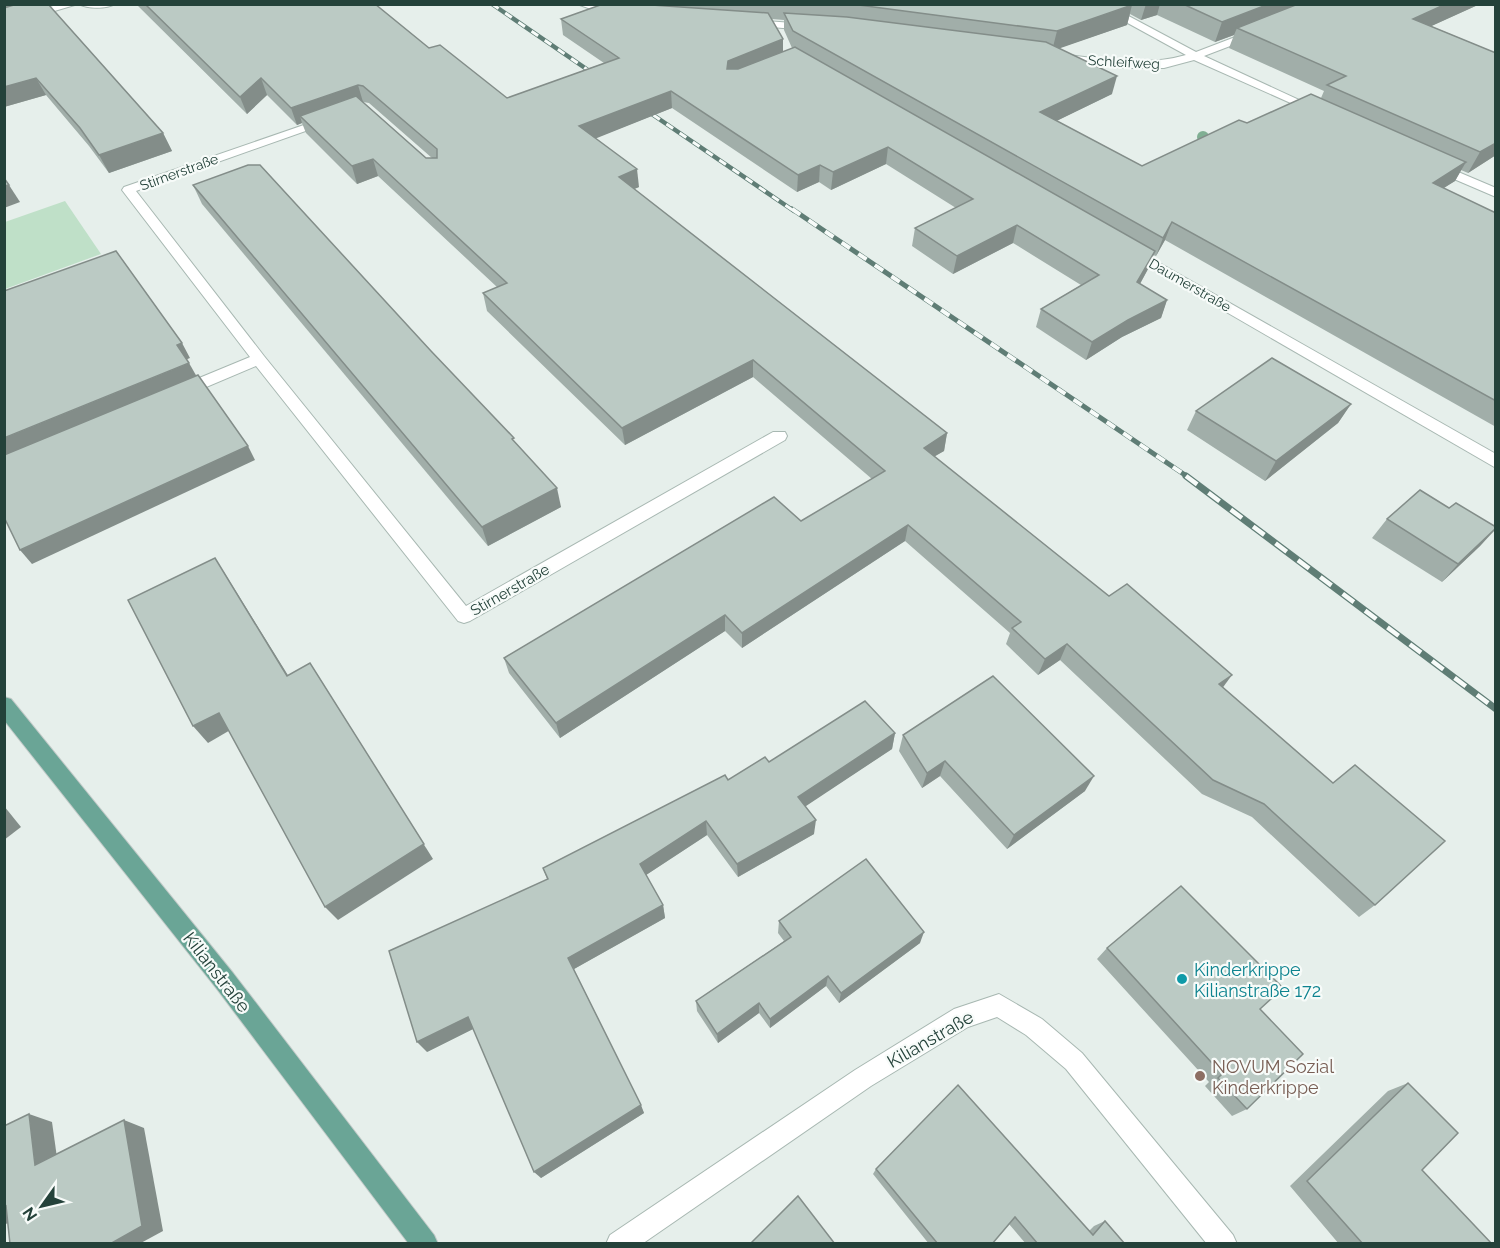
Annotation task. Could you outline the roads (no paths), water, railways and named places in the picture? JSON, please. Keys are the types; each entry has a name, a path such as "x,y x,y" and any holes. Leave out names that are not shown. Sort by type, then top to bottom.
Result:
{"main road":[{"name":"Kilianstraße","path":"4,705 225,981 425,1244"}],"street":[{"path":"4,23 73,4"},
{"path":"84,4 110,4"},
{"path":"582,4 613,15 624,16"},
{"path":"1098,4 1195,56 1324,115"},
{"path":"736,22 815,27"},
{"path":"773,25 782,43"},
{"name":"Schleifweg","path":"1054,56 1123,65 1164,65 1195,56 1263,30"},
{"name":"Stirnerstraße","path":"342,114 128,190 259,359 464,616 779,436"},
{"path":"1431,164 1496,193"},
{"name":"Daumerstraße","path":"1118,244 1496,462"},
{"path":"160,401 259,359"},
{"name":"Kilianstraße","path":"619,1244 863,1078 962,1017 999,1005 1034,1027 1074,1061 1224,1244"}],"railway":[{"path":"492,4 601,79"},
{"path":"640,106 794,211"},
{"path":"792,209 1188,477"},
{"path":"1186,476 1496,709"}],"place":[{"name":"Kinderkrippe Kilianstraße 172","path":"1182,979"},
{"name":"NOVUM Sozial Kinderkrippe","path":"1200,1076"}]}
